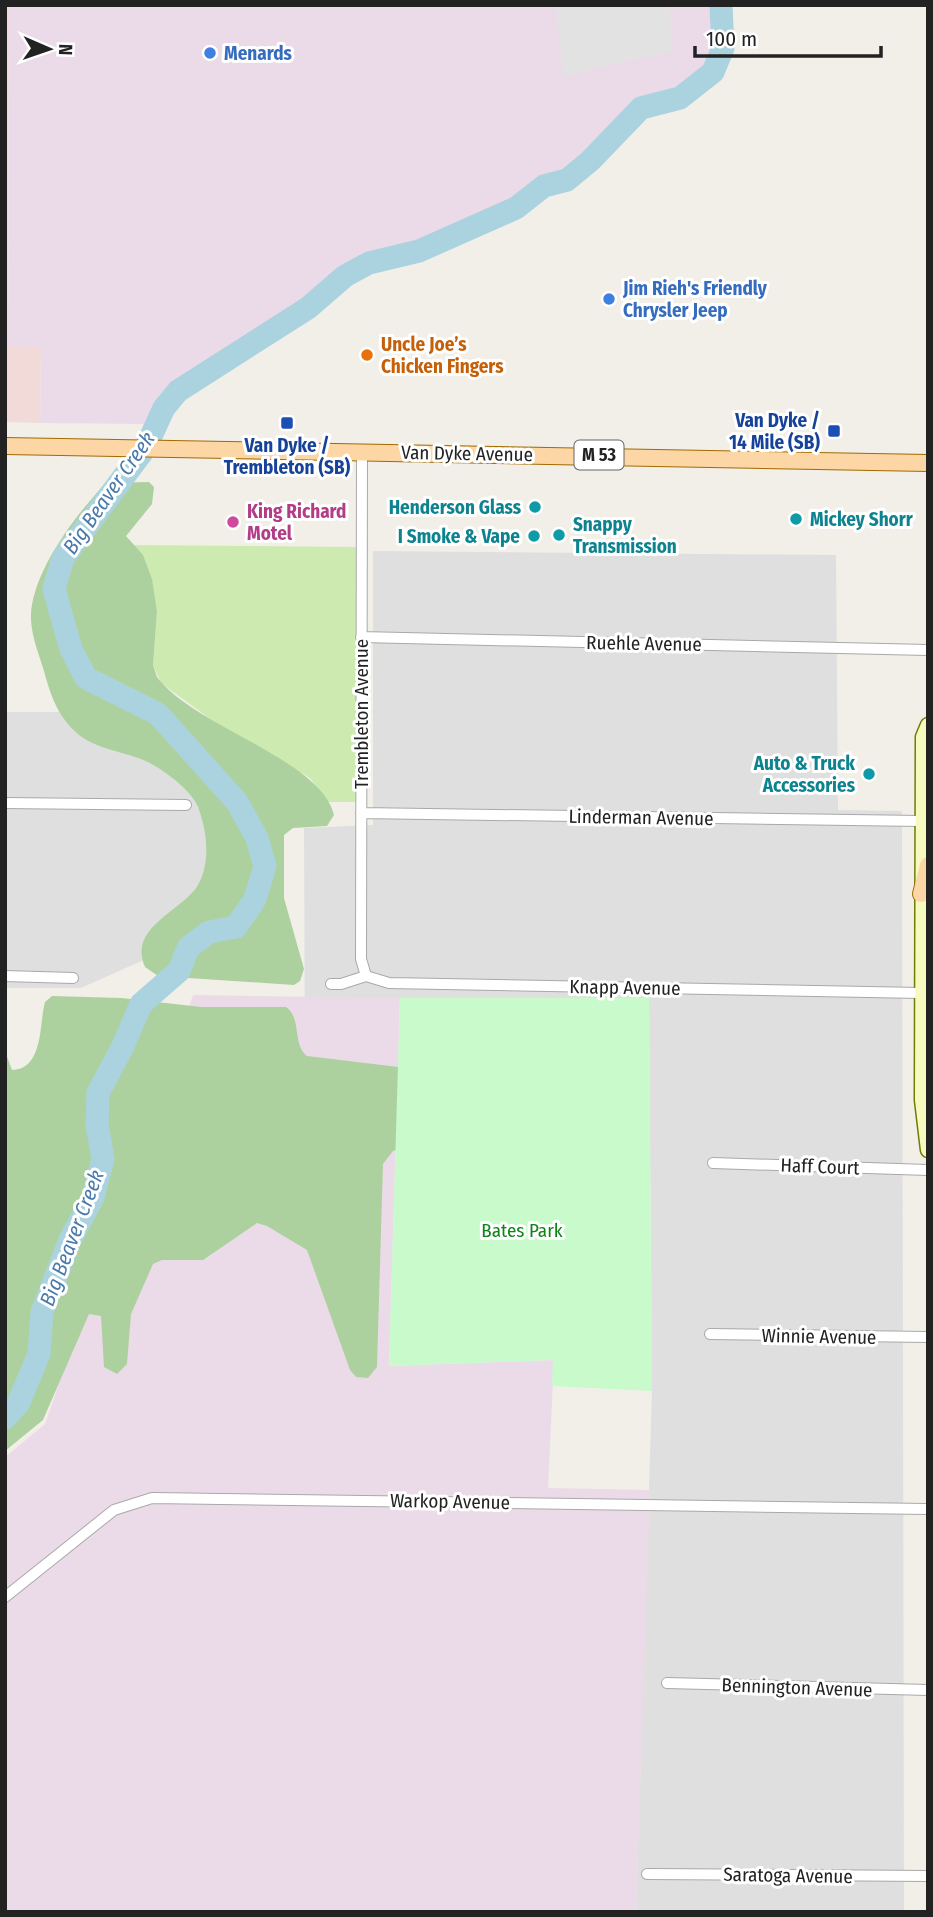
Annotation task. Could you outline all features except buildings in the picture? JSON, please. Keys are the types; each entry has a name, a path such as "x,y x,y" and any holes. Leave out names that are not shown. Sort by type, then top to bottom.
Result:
{"main road":[{"name":"Van Dyke Avenue","path":"5,446 928,463"},
{"path":"928,725 923,737 921,821 922,1100 928,1150"},
{"path":"921,894 928,865"}],"street":[{"name":"Trembleton Avenue","path":"362,451 360,959 366,976"},
{"name":"Ruehle Avenue","path":"361,637 928,650"},
{"path":"5,803 186,806"},
{"name":"Linderman Avenue","path":"361,813 921,821"},
{"path":"5,976 73,978"},
{"name":"Knapp Avenue","path":"331,984 341,985 366,976 389,983 921,993"},
{"name":"Haff Court","path":"713,1163 928,1170"},
{"name":"Winnie Avenue","path":"710,1334 928,1337"},
{"name":"Warkop Avenue","path":"5,1597 114,1510 152,1498 928,1509"},
{"name":"Bennington Avenue","path":"667,1683 928,1690"},
{"name":"Saratoga Avenue","path":"647,1874 928,1876"}],"shaded area":[{"path":"5,5 9,5 8,346 41,347 40,423 5,422"},
{"path":"9,5 718,5 719,42 711,63 697,79 683,90 639,102 583,160 562,176 488,217 413,247 364,261 309,302 170,390 154,405 144,424 40,423 41,348 8,346"},
{"path":"556,5 669,5 673,51 563,76"},
{"path":"373,551 836,555 838,810 902,811 904,1912 636,1912 652,1391 649,999 400,998 305,1064 304,828 373,825"},
{"path":"5,712 73,712 204,794 214,863 157,954 81,988 5,988"},
{"path":"193,995 400,998 389,1366 554,1360 548,1488 650,1490 636,1912 5,1912 5,1457 45,1424"}],"green space":[{"path":"149,482 154,487 152,504 126,536 143,555 152,579 157,612 153,665 157,677 198,712 282,760 306,777 324,795 334,815 327,826 293,828 284,835 284,898 304,969 300,981 294,985 158,976 145,967 141,953 150,930 191,894 202,876 206,846 198,807 181,785 154,766 107,749 79,735 61,714 53,698 36,646 31,620 32,602 46,565 69,528 106,483"},
{"path":"130,545 356,547 356,802 328,802 310,778 224,729 161,683 153,665 157,612"},
{"path":"52,996 122,998 201,1007 286,1007 294,1018 302,1051 307,1056 440,1072 443,1133 393,1151 383,1164 377,1367 368,1378 356,1377 350,1370 307,1250 267,1226 257,1223 203,1260 162,1260 153,1264 131,1314 127,1364 117,1374 104,1367 101,1316 89,1314 43,1420 5,1451 5,1051 12,1070 22,1068 30,1062 38,1044 45,1002"},
{"name":"Bates Park","path":"400,998 649,998 652,1391 552,1386 553,1360 389,1366"}],"waterway":[{"name":"Big Beaver Creek","path":"5,1418 18,1404 39,1354 42,1312 70,1240 93,1197 103,1159 97,1124 98,1093 141,1004 179,971 188,948 209,932 236,927 255,899 265,866 257,838 237,802 158,714 86,678 71,649 54,589 63,558 146,447 164,408 178,391 308,308 345,276 369,263 419,251 516,208 544,186 567,180 590,161 641,108 680,98 713,72 723,48 721,5"}],"place":[{"name":"Menards","path":"210,53"},
{"name":"Jim Rieh's Friendly Chrysler Jeep","path":"609,299"},
{"name":"Uncle Joe’s Chicken Fingers","path":"367,355"},
{"name":"Van Dyke / Trembleton (SB)","path":"287,423"},
{"name":"Van Dyke / 14 Mile (SB)","path":"834,431"},
{"name":"Henderson Glass","path":"535,507"},
{"name":"Mickey Shorr","path":"796,519"},
{"name":"King Richard Motel","path":"233,522"},
{"name":"Snappy Transmission","path":"559,535"},
{"name":"I Smoke & Vape","path":"534,536"},
{"name":"Auto & Truck Accessories","path":"869,774"}]}
